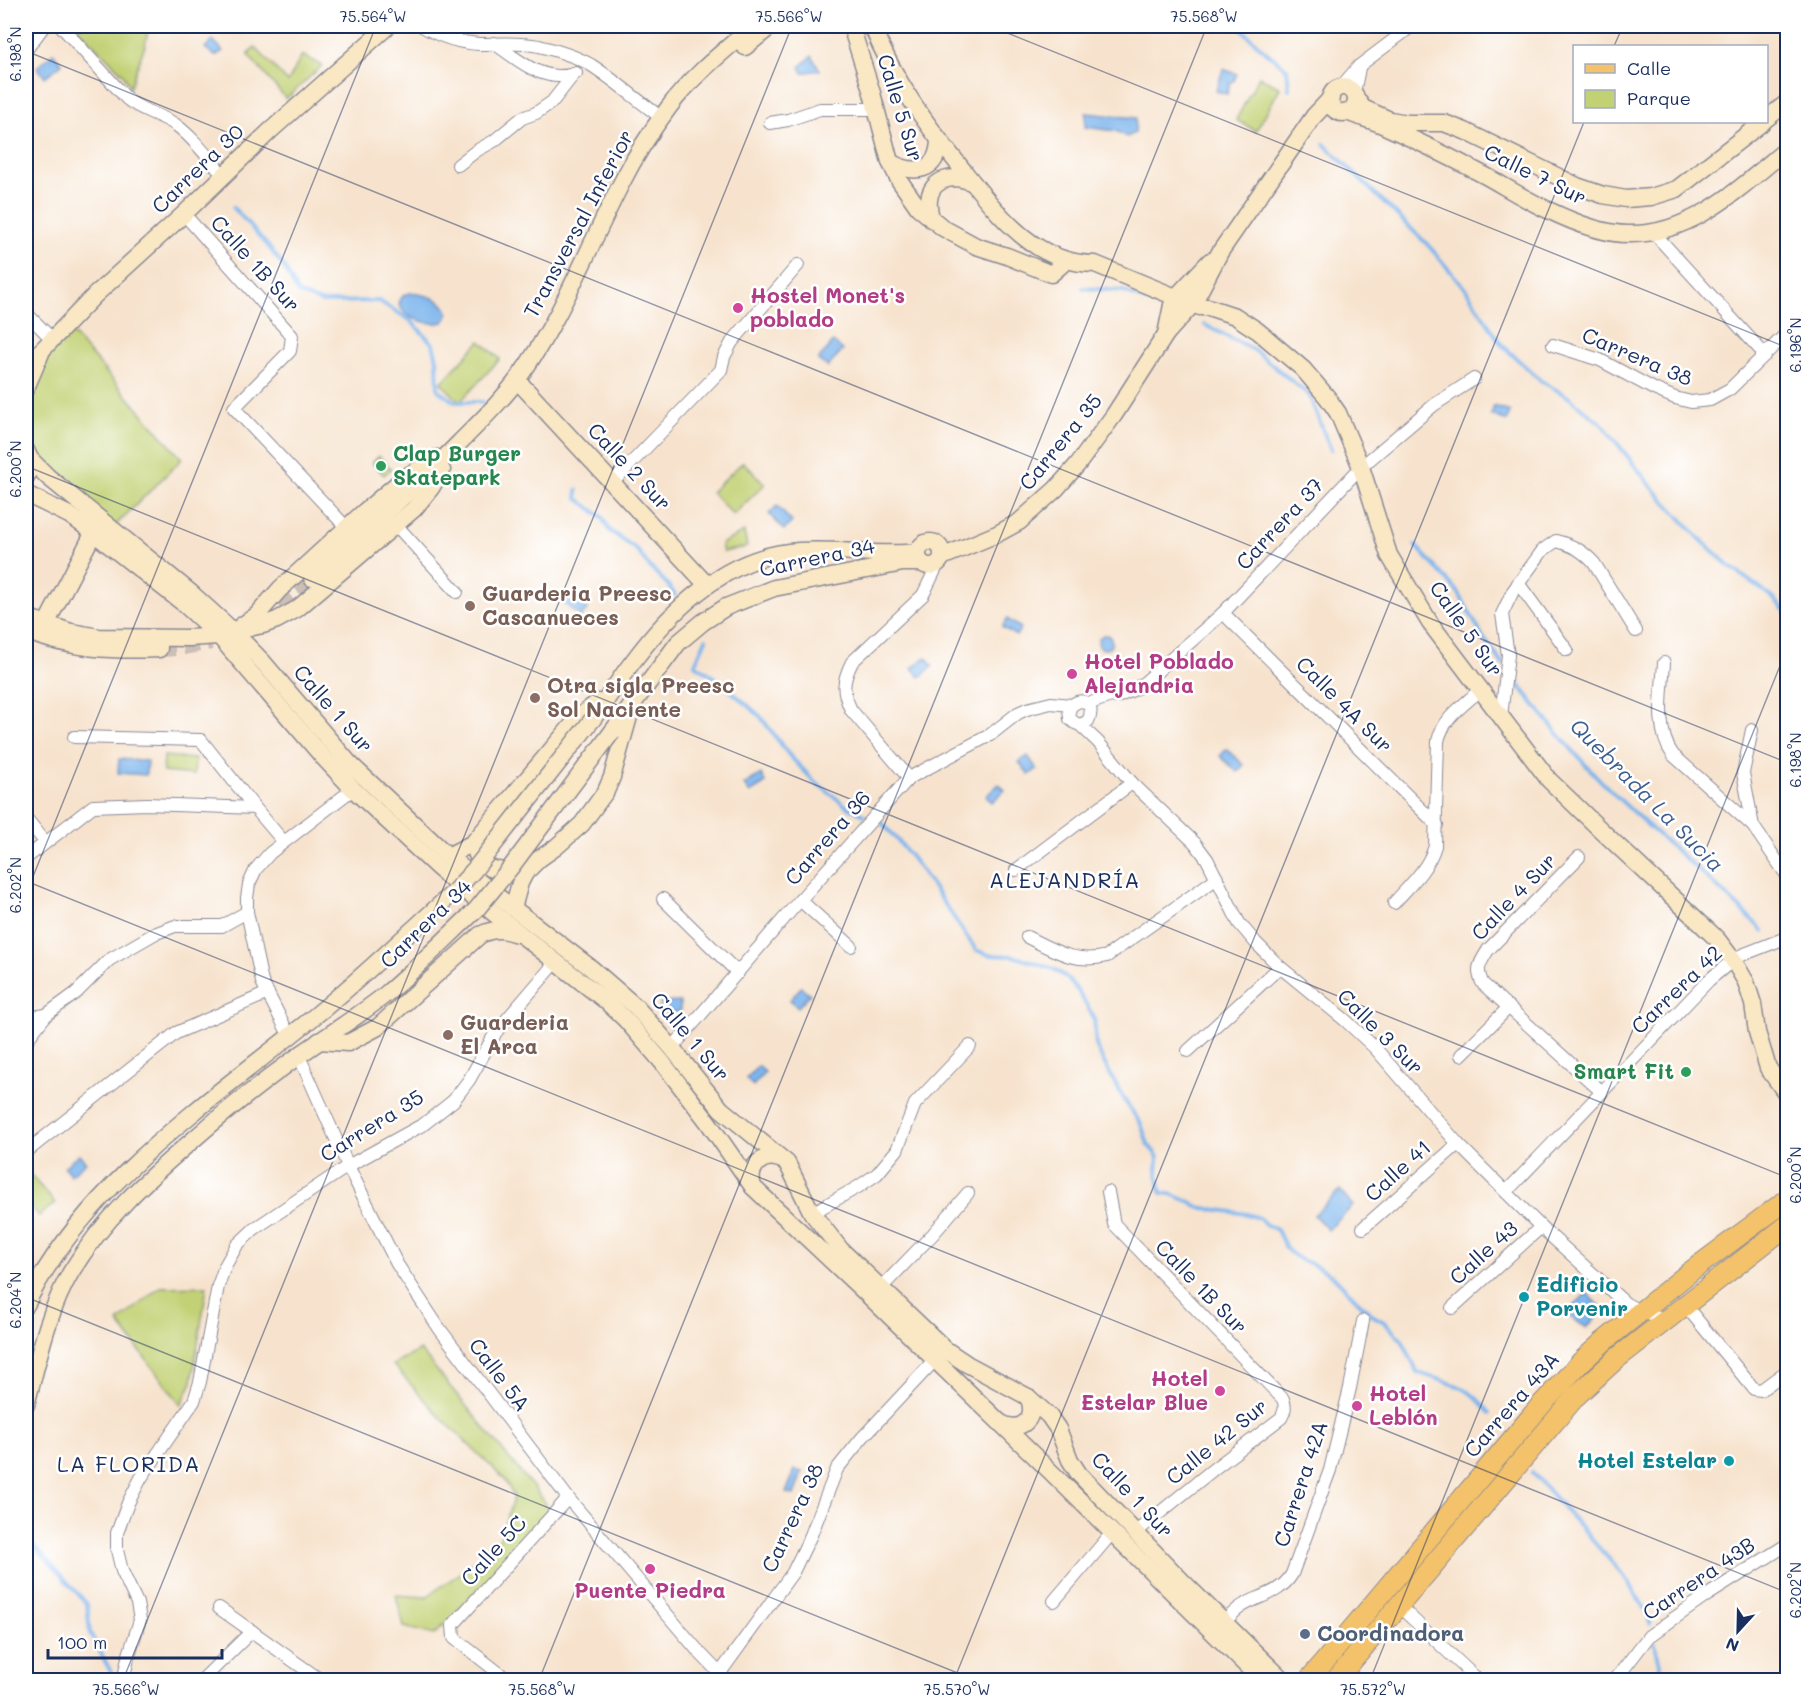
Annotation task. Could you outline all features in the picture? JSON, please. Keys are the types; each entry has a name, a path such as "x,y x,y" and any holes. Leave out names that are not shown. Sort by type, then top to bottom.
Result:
{"main road":[{"name":"Carrera 43A","path":"1309,1680 1564,1380 1603,1342 1690,1272 1788,1199"},
{"name":"Carrera 43A","path":"1336,1680 1576,1396 1616,1359 1788,1225"}],"street":[{"path":"26,50 44,26"},
{"path":"61,26 127,99 177,125 224,176"},
{"name":"Carrera 30","path":"26,363 270,131 388,26"},
{"path":"422,26 446,38 461,42 517,43 538,46 589,64 662,118"},
{"name":"Transversal Inferior","path":"312,578 401,500 452,451 517,380 565,303 621,183 662,118 690,83 753,26"},
{"path":"651,135 662,127 696,89 771,26"},
{"name":"Calle 5 Sur","path":"851,26 890,162 908,194 931,219 976,246 1051,274 1067,260"},
{"name":"Calle 5 Sur","path":"872,26 884,56 898,81 939,140 988,202 1012,228 1031,242 1067,260 1082,264 1095,264 1200,308 1208,307 1234,316 1258,331 1303,369 1327,396 1338,413 1361,467 1389,555 1430,623 1549,780 1717,939 1733,960 1746,982 1768,1068 1788,1096"},
{"path":"1345,100 1359,66 1412,26"},
{"path":"494,43 530,68 544,74 561,77 574,74"},
{"path":"458,165 494,141 522,118 536,113 552,102 574,74 589,64"},
{"name":"Carrera 35","path":"931,561 997,534 1019,522 1056,489 1114,415 1166,334 1192,304 1220,252 1314,116 1345,100"},
{"name":"Calle 7 Sur","path":"1345,100 1390,120 1408,123 1444,123 1577,186 1626,200 1651,197 1677,189 1761,123"},
{"name":"Calle 7 Sur","path":"1345,100 1378,124 1483,175 1549,211 1611,232 1631,234 1653,232 1688,221 1728,198 1788,148"},
{"path":"1768,118 1788,102"},
{"path":"770,123 788,120 820,109 876,109"},
{"path":"890,162 907,170 915,171 924,168 936,157 939,140"},
{"path":"931,219 928,203 934,186 949,177 958,177 974,184"},
{"name":"Calle 1B Sur","path":"184,214 292,336 290,351 234,408 347,528"},
{"path":"1653,232 1765,355"},
{"name":"Carrera 35","path":"1166,334 1176,297 1220,252"},
{"path":"612,483 721,370 724,357 732,342 798,265"},
{"path":"26,313 47,345"},
{"name":"Carrera 38","path":"1553,345 1600,360 1654,389 1691,402 1710,400 1730,389 1788,332"},
{"name":"Carrera 30","path":"26,388 47,345"},
{"name":"Calle 2 Sur","path":"517,380 707,585"},
{"name":"Carrera 37","path":"1070,709 1081,701 1087,716 1111,696 1117,698 1144,683 1223,613 1361,467 1434,405 1474,380"},
{"path":"26,617 71,632 99,637 189,638 226,634 263,625 288,615 396,525 424,499 438,479 452,451"},
{"name":"Transversal Inferior","path":"226,634 257,615 280,589 404,478 428,462 452,451"},
{"path":"26,477 29,471 28,454"},
{"name":"Calle 1 Sur","path":"28,454 53,482 191,593 323,757 353,789 444,872 606,1001 626,1020 708,1122 753,1187 1001,1423 1261,1680"},
{"name":"Calle 1 Sur","path":"26,494 69,515 94,532 183,603 262,661 349,763 448,856 614,986 672,1048 721,1109 787,1163 812,1213 841,1250 946,1350 1038,1404 1054,1422 1064,1441 1070,1460 1079,1474 1224,1623 1283,1680"},
{"path":"396,525 457,592"},
{"path":"46,624 94,532"},
{"path":"1501,717 1508,655 1502,614 1518,583 1543,550 1556,541 1573,545 1594,563 1636,631"},
{"name":"Carrera 34","path":"26,1305 57,1251 102,1197 147,1153 333,1002 474,870 592,720 630,664 673,614 707,585 734,567 766,555 783,552 826,550 898,554 931,561"},
{"path":"909,777 851,710 843,686 852,663 923,595 931,561"},
{"name":"Carrera 34","path":"26,1405 51,1314 70,1273 116,1210 172,1157 224,1113 386,993 476,910 512,867 678,644 703,622 734,603 774,588 903,563 931,561"},
{"path":"1518,583 1567,650"},
{"name":"Calle 4A Sur","path":"1223,613 1437,825"},
{"path":"26,631 41,638 81,647 159,649"},
{"path":"1664,663 1662,724 1666,745 1673,755 1754,826 1788,877"},
{"path":"448,856 473,843 580,716 615,689"},
{"path":"1394,903 1426,867 1435,846 1440,730 1480,690"},
{"path":"513,908 520,883 528,870 582,824 606,791 633,704"},
{"name":"Carrera 36","path":"672,1048 909,777 990,735 1018,713 1027,709 1051,704 1070,709 1070,719 1075,723 1087,716"},
{"name":"Calle 3 Sur","path":"1087,716 1098,742 1132,783 1195,843 1207,859 1239,922 1256,943 1280,967 1345,1020 1375,1048 1458,1144 1541,1227 1625,1303 1641,1312 1665,1320"},
{"path":"1752,730 1743,773 1754,826"},
{"path":"74,737 201,740 283,841"},
{"path":"1016,870 1132,783"},
{"path":"290,1037 262,982 247,912 246,898 249,884 256,869 283,841 353,789"},
{"path":"26,858 93,806 147,804 255,808"},
{"path":"26,818 45,842"},
{"path":"473,843 478,859 485,866 503,871 528,870"},
{"name":"Calle 4 Sur","path":"1579,857 1488,950 1480,962 1479,976 1483,984 1602,1092"},
{"path":"1027,937 1079,959 1093,960 1107,956 1217,878"},
{"path":"663,899 738,973"},
{"path":"800,900 851,946"},
{"path":"26,1041 46,1015 76,993 109,960 154,934 175,926 222,927 247,912"},
{"path":"319,1041 348,1043 378,1027 480,935 489,930 498,928 522,935"},
{"name":"Carrera 42","path":"1506,1192 1709,980 1733,960 1788,937"},
{"name":"Carrera 35","path":"127,1680 125,1672 128,1658 140,1620 137,1604 122,1571 117,1550 117,1533 128,1503 141,1478 194,1401 200,1382 218,1286 225,1266 237,1245 254,1229 348,1166 424,1124 453,1101 469,1080 496,1032 556,962"},
{"path":"1188,1051 1280,967"},
{"path":"26,1152 176,1033 268,993"},
{"path":"1461,1055 1509,1007"},
{"path":"26,1018 46,1015"},
{"path":"812,1213 877,1174 897,1150 915,1104 970,1046"},
{"name":"Calle 5A","path":"299,1056 348,1166 397,1264 439,1328 568,1498 723,1677"},
{"name":"Calle 41","path":"1363,1228 1458,1144"},
{"path":"753,1187 752,1173 760,1161 774,1157 787,1163"},
{"name":"Calle 1B Sur","path":"1108,1192 1114,1224 1283,1400"},
{"path":"881,1288 933,1234 968,1193"},
{"name":"Calle 43","path":"1452,1308 1541,1227"},
{"path":"1685,1305 1754,1389 1761,1390 1788,1370"},
{"name":"Carrera 42A","path":"1224,1623 1239,1608 1279,1590 1292,1574 1330,1470 1363,1321"},
{"name":"Carrera 38","path":"723,1677 793,1572 811,1535 837,1469 862,1438 935,1360"},
{"path":"1001,1423 1016,1427 1029,1419 1032,1404 1028,1397"},
{"name":"Calle 42 Sur","path":"1136,1532 1281,1418 1285,1412 1283,1400"},
{"name":"Calle 5C","path":"508,1680 454,1638 453,1626 568,1498"},
{"path":"1054,1601 1112,1533"},
{"name":"Carrera 43B","path":"1615,1680 1649,1636 1716,1589 1788,1544"},
{"path":"1400,1606 1478,1680"},
{"path":"219,1608 319,1679"},
{"path":"202,1680 252,1631"}],"green space":[{"path":"75,26 149,26 145,45 130,87 123,74"},
{"path":"255,47 288,82 302,55 322,66 286,99 248,55"},
{"path":"1259,76 1280,88 1256,131 1236,120"},
{"path":"73,334 182,459 111,530 30,459 28,449 24,412 30,377 42,360"},
{"path":"480,341 500,359 460,402 441,383"},
{"name":"Clap Burger Skatepark","path":"379,456 391,469 384,475 372,463"},
{"path":"743,462 765,484 733,515 711,492"},
{"path":"744,532 747,547 723,552 721,544"},
{"path":"164,756 195,759 194,775 163,772"},
{"path":"27,1171 55,1203 39,1216 26,1201"},
{"path":"207,1286 192,1382 181,1405 118,1322 160,1287"},
{"path":"420,1350 542,1498 548,1511 527,1540 434,1635 404,1627 396,1595 426,1597 462,1572 500,1538 514,1496 504,1479 443,1420 393,1365"}],"water":[{"path":"213,40 223,51 215,56 205,48"},
{"path":"53,53 62,64 45,77 37,67"},
{"path":"812,56 820,70 803,73 800,67"},
{"path":"1223,69 1237,74 1234,81 1230,83 1227,94 1216,91"},
{"path":"1086,113 1136,118 1135,133 1127,137 1116,131 1085,127"},
{"path":"409,293 426,295 442,303 448,312 447,318 443,322 431,323 406,314 399,304 402,297"},
{"path":"833,342 843,350 828,367 818,360"},
{"path":"1494,406 1510,412 1507,421 1491,415"},
{"path":"777,506 792,522 784,530 769,514"},
{"path":"570,595 588,609 581,617 563,603"},
{"path":"1007,619 1021,628 1016,636 1002,627"},
{"path":"1102,635 1108,635 1112,642 1108,649 1102,649 1098,645 1098,639"},
{"path":"926,657 933,666 920,677 912,668"},
{"path":"1227,749 1244,765 1237,772 1220,756"},
{"path":"1028,756 1037,769 1029,775 1019,762"},
{"path":"119,759 147,761 146,775 118,773"},
{"path":"761,774 766,783 750,793 744,785"},
{"path":"999,784 1005,790 992,802 986,796"},
{"path":"801,987 810,994 798,1007 790,1000"},
{"path":"680,1002 680,1012 661,1013 660,1003"},
{"path":"758,1066 765,1072 753,1086 746,1079"},
{"path":"79,1154 86,1162 71,1175 64,1167"},
{"path":"1340,1190 1353,1206 1328,1230 1314,1215"},
{"path":"1587,1293 1603,1309 1587,1328 1565,1314"},
{"path":"795,1470 802,1472 794,1495 786,1493"}],"waterway":[{"path":"1239,26 1287,69 1289,89"},
{"path":"1324,144 1429,246 1467,291 1501,344 1541,381 1567,396 1602,424 1651,486 1699,538 1729,566 1772,597 1788,614"},
{"path":"233,207 284,267 298,293 321,302 379,301 410,320 433,344 437,360 438,390 455,402 482,402 488,406"},
{"name":"Quebrada La Sucia","path":"1083,288 1123,291 1158,306"},
{"name":"Quebrada La Sucia","path":"1205,325 1254,350 1309,395 1331,450"},
{"path":"577,490 577,498 602,517 609,530 637,550 675,595"},
{"name":"Quebrada La Sucia","path":"1415,545 1458,592 1484,639 1503,664"},
{"path":"706,639 695,664 717,679 760,716 789,755 815,782 849,808 864,815"},
{"name":"Quebrada La Sucia","path":"1513,677 1555,730 1600,780 1763,931"},
{"path":"881,822 919,868 976,950 989,955 1013,956 1054,969 1067,978 1078,991 1094,1018 1096,1045 1102,1059 1125,1101 1141,1124 1148,1144 1158,1157 1157,1171 1161,1193 1191,1202 1197,1207 1247,1214 1259,1218 1277,1230 1287,1250 1299,1259 1332,1275 1372,1315 1384,1322 1402,1340 1417,1372 1466,1390 1490,1413"},
{"path":"1532,1472 1624,1576 1647,1613 1650,1624"},
{"path":"26,1539 87,1604 90,1633 113,1680"},
{"path":"1655,1644 1660,1665 1660,1680"}],"tunnel":[{"path":"258,619 312,578"},
{"path":"159,649 211,642"}],"place":[{"name":"Hostel Monet's poblado","path":"738,308"},
{"name":"Clap Burger Skatepark","path":"381,466"},
{"name":"Guarderia Preesc Cascanueces","path":"470,606"},
{"name":"Hotel Poblado Alejandria","path":"1072,674"},
{"name":"Otra sigla Preesc Sol Naciente","path":"535,698"},
{"name":"Guarderia El Arca","path":"448,1035"},
{"name":"Smart Fit","path":"1686,1072"},
{"name":"Edificio Porvenir","path":"1524,1297"},
{"name":"Hotel Estelar Blue","path":"1220,1391"},
{"name":"Hotel Leblón","path":"1357,1406"},
{"name":"Hotel Estelar","path":"1729,1461"},
{"name":"Puente Piedra","path":"650,1569"},
{"name":"Coordinadora","path":"1305,1634"}],"district":[{"name":"ALEJANDRÍA","path":"1065,880"},
{"name":"LA FLORIDA","path":"129,1464"}]}
